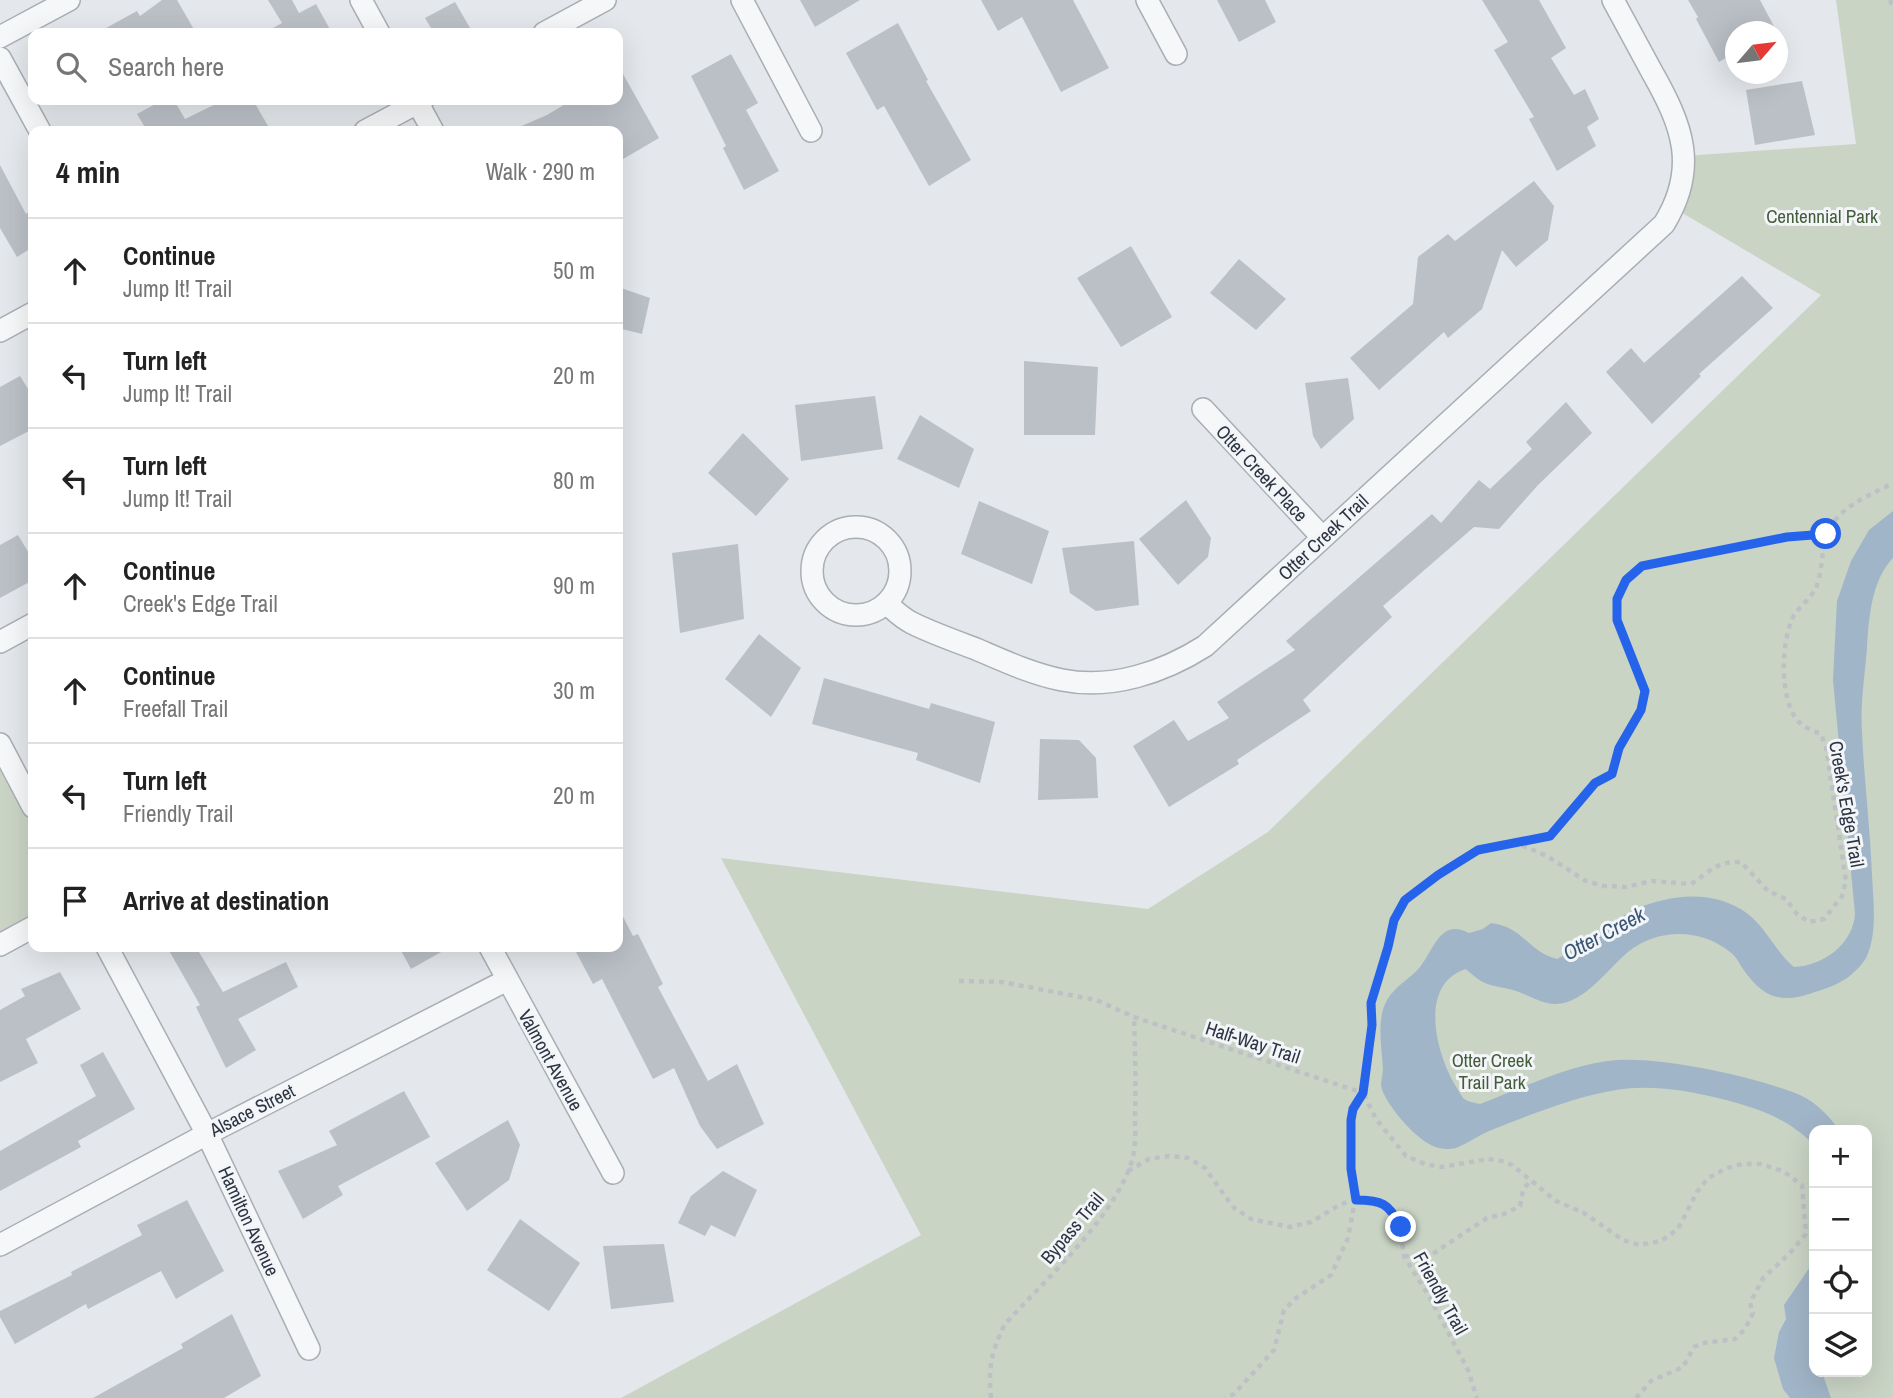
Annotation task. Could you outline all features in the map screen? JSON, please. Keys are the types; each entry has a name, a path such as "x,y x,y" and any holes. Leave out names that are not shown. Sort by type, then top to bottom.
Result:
{"street":[{"path":"0,37 69,0"},
{"path":"361,0 376,28"},
{"path":"553,28 605,0"},
{"path":"742,0 811,131"},
{"path":"1147,0 1176,54"},
{"name":"Otter Creek Trail","path":"886,603 909,622 1045,676 1065,681 1125,680 1160,670 1205,646 1664,224 1674,208 1681,186 1683,147 1673,109 1613,0"},
{"path":"0,58 37,126"},
{"path":"374,126 412,105"},
{"path":"421,105 431,126"},
{"path":"0,331 28,316"},
{"name":"Otter Creek Place","path":"1203,409 1322,537"},
{"path":"845,527 860,527 878,533 890,542 898,558 900,572 895,591 886,603 871,612 853,615 838,611 824,602 815,589 812,562 819,545 830,534 845,527"},
{"path":"0,642 28,627"},
{"path":"0,744 28,797"},
{"path":"0,945 28,930"},
{"name":"Hamilton Avenue","path":"110,952 207,1134 309,1349"},
{"name":"Valmont Avenue","path":"493,952 613,1173"},
{"name":"Alsace Street","path":"0,1245 207,1134 507,979"}],"path":[{"path":"1890,0 1893,7"},
{"path":"1225,1398 1234,1394 1274,1350 1284,1310 1296,1298 1331,1275 1348,1238 1356,1200 1351,1169 1351,1120 1353,1109 1363,1093 1372,1025 1371,1003 1394,920 1405,900 1478,850 1550,836 1595,783 1612,774 1619,748 1641,710 1645,691 1617,620 1617,599 1626,580 1642,566 1664,560 1787,537 1826,534 1851,505 1893,484"},
{"name":"Creek's Edge Trail","path":"1519,844 1547,856 1586,881 1604,886 1626,887 1653,881 1691,884 1713,867 1726,862 1741,862 1768,891 1786,899 1797,914 1809,922 1824,919 1842,897 1846,881 1826,747 1821,734 1799,723 1789,707 1784,686 1788,632 1794,616 1818,585 1826,534"},
{"name":"Half-Way Trail","path":"958,981 1002,982 1096,1000 1133,1017 1363,1093"},
{"name":"Bypass Trail","path":"992,1398 989,1364 995,1343 1005,1324 1100,1220 1118,1195 1128,1171 1134,1151 1136,1071 1133,1017"},
{"path":"1363,1093 1376,1119 1406,1156 1442,1167 1488,1159 1502,1161 1512,1165 1556,1201 1584,1213 1623,1240 1639,1245 1661,1241 1678,1229 1697,1192 1708,1178 1727,1168 1742,1164 1760,1164 1783,1171 1802,1185 1806,1234 1763,1278 1750,1303 1753,1313 1745,1329 1735,1339 1702,1343 1694,1347 1683,1367 1651,1381 1636,1398"},
{"path":"1128,1171 1149,1159 1169,1156 1188,1158 1205,1168 1233,1207 1251,1220 1281,1226 1290,1227 1311,1222 1341,1204 1356,1200"},
{"path":"1404,1256 1428,1257 1488,1218 1520,1206 1523,1190 1530,1181"},
{"name":"Friendly Trail","path":"1356,1200 1377,1200 1393,1211 1401,1227 1404,1256 1430,1298 1468,1370 1477,1398"}],"green space":[{"name":"Otter Creek Trail Park","path":"1836,0 1893,0 1893,1398 621,1398 921,1235 721,858 1148,909 1268,832 1821,295 1674,208 1684,156 1856,144"},
{"path":"0,744 28,797 28,930 0,944"}],"water":[{"name":"Otter Creek","path":"1893,511 1893,558 1880,578 1872,600 1862,700 1874,916 1870,949 1858,968 1830,987 1803,996 1783,998 1766,993 1758,987 1734,956 1718,944 1693,935 1665,935 1640,944 1582,995 1559,1004 1543,1002 1517,991 1488,984 1466,969 1451,977 1441,989 1436,1004 1435,1021 1437,1038 1448,1071 1464,1099 1470,1102 1480,1104 1583,1066 1617,1060 1637,1060 1736,1075 1782,1088 1811,1101 1835,1125 1809,1125 1809,1140 1784,1122 1751,1107 1671,1089 1630,1088 1600,1093 1536,1113 1489,1131 1456,1148 1440,1148 1424,1141 1401,1119 1383,1092 1381,1025 1390,995 1420,967 1444,933 1459,929 1469,933 1483,929 1491,923 1502,925 1519,934 1547,956 1557,959 1634,910 1663,900 1692,897 1721,901 1748,914 1794,967 1826,958 1849,935 1855,914 1833,680 1837,601 1851,561 1869,530"},
{"path":"1809,1268 1809,1377 1824,1377 1831,1398 1790,1398 1783,1389 1774,1358 1779,1332 1786,1319 1784,1305"}],"building":[{"path":"162,0 177,0 193,28 106,28 137,11 140,16"},
{"path":"268,0 292,0 299,13 316,4 329,28 273,28 282,23"},
{"path":"800,0 860,0 815,27"},
{"path":"981,0 1073,0 1109,68 1061,92 1022,17 998,31"},
{"path":"1217,0 1265,0 1276,22 1239,42"},
{"path":"1482,0 1539,0 1566,48 1551,58 1574,95 1585,89 1599,119 1587,127 1596,146 1557,171 1529,119 1534,117 1494,50 1508,42"},
{"path":"1688,0 1760,0 1771,21 1725,21 1725,58 1719,62 1696,19 1698,17"},
{"path":"455,2 470,28 431,28 425,18"},
{"path":"898,23 928,80 926,81 971,160 929,186 884,106 877,110 846,53"},
{"path":"731,54 758,103 746,110 779,171 744,190 723,148 726,146 691,76"},
{"path":"623,74 659,138 623,159 623,126 522,126 564,105 623,105"},
{"path":"1802,81 1815,135 1755,145 1746,90"},
{"path":"154,105 177,105 185,119 214,105 256,105 268,126 144,126 137,114"},
{"path":"0,165 26,214 28,213 28,250 17,257 0,228"},
{"path":"1534,181 1554,206 1548,240 1516,267 1502,250 1482,309 1448,338 1444,332 1379,390 1350,358 1413,304 1418,257 1448,234 1455,241"},
{"path":"1131,246 1172,317 1121,347 1077,278"},
{"path":"1239,259 1286,299 1256,330 1210,293"},
{"path":"1742,276 1773,308 1699,374 1701,376 1652,424 1606,372 1631,348 1644,363"},
{"path":"623,289 650,298 642,334 623,329"},
{"path":"1024,361 1098,367 1095,435 1024,435"},
{"path":"20,376 28,389 28,432 0,446 0,387"},
{"path":"1348,378 1354,419 1321,449 1313,436 1305,383"},
{"path":"875,396 883,449 801,461 795,405"},
{"path":"1566,402 1592,433 1538,485 1499,529 1474,527 1383,606 1392,617 1303,700 1311,711 1237,760 1239,764 1169,807 1133,746 1174,720 1188,741 1229,718 1217,702 1295,650 1286,641 1432,514 1441,523 1479,480 1490,489 1532,449 1526,442"},
{"path":"920,415 974,449 959,488 897,459"},
{"path":"743,433 789,479 756,516 708,473"},
{"path":"1186,500 1211,538 1208,557 1178,585 1139,539"},
{"path":"979,501 1049,531 1032,584 961,554"},
{"path":"18,535 28,552 28,583 0,598 0,545"},
{"path":"1134,541 1139,605 1096,611 1070,593 1062,548"},
{"path":"738,544 744,619 680,633 672,553"},
{"path":"759,634 801,668 771,717 725,679"},
{"path":"824,678 929,709 931,703 995,722 980,783 916,760 918,753 812,724"},
{"path":"1040,739 1079,740 1096,758 1098,798 1038,800"},
{"path":"623,917 633,936 638,934 663,984 658,987 708,1081 737,1064 764,1124 717,1149 700,1126 674,1068 653,1079 602,979 593,984 576,952 623,952"},
{"path":"170,952 199,952 223,992 286,962 298,987 238,1019 256,1050 226,1068 196,1007 200,1005"},
{"path":"402,952 441,952 411,969"},
{"path":"60,972 81,1009 26,1039 38,1063 0,1082 0,1010 25,996 21,989"},
{"path":"103,1052 135,1109 78,1141 81,1147 0,1191 0,1151 96,1096 80,1065"},
{"path":"404,1091 430,1137 338,1186 343,1195 303,1219 278,1171 337,1145 329,1131"},
{"path":"508,1120 520,1145 509,1180 467,1211 435,1163"},
{"path":"723,1171 757,1190 735,1237 711,1225 705,1236 678,1223 691,1196"},
{"path":"187,1200 224,1271 176,1299 161,1271 88,1309 86,1304 15,1344 0,1317 0,1311 72,1275 71,1272 142,1235 137,1225"},
{"path":"520,1219 580,1263 549,1311 487,1270"},
{"path":"664,1244 674,1302 611,1309 603,1246"},
{"path":"232,1314 261,1376 224,1398 93,1398 183,1348 181,1344"}],"route":[{"path":"1401,1227 1393,1211 1377,1200 1356,1200 1351,1169 1351,1120 1353,1109 1363,1093 1372,1025 1371,1003 1394,920 1405,900 1478,850 1550,836 1595,783 1612,774 1619,748 1641,710 1645,691 1617,620 1617,599 1626,580 1642,566 1787,537 1826,534"}],"park label":[{"name":"Centennial Park","path":"1822,216"}]}
